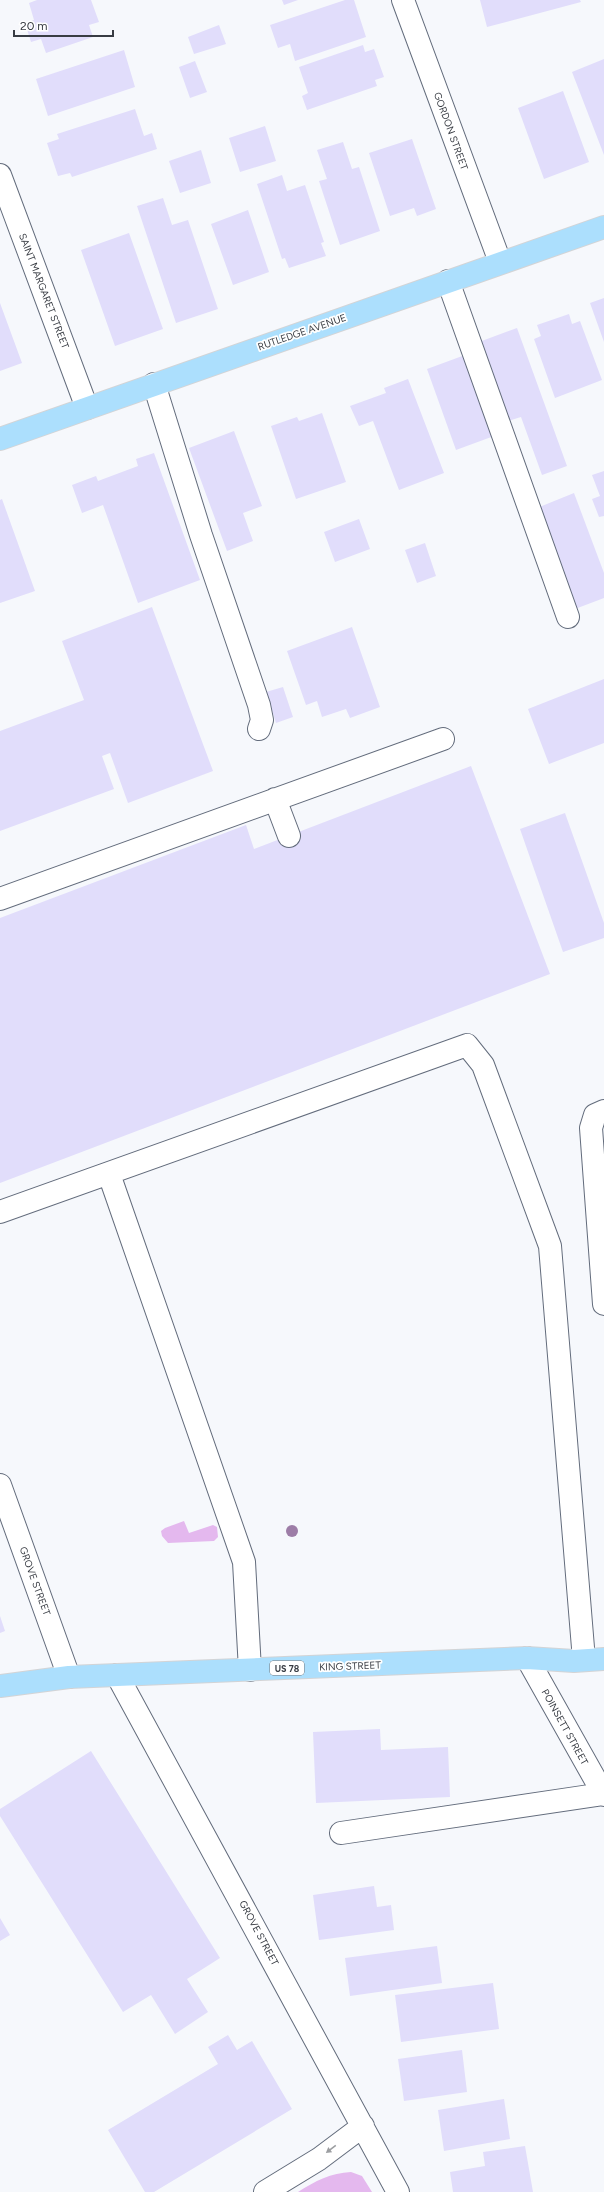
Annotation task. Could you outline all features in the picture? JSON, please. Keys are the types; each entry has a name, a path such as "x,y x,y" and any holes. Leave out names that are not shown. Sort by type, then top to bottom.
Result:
{"main road":[{"name":"RUTLEDGE AVENUE","path":"0,439 500,262 604,227"},
{"name":"KING STREET","path":"0,1686 69,1677 527,1658 594,1660"}],"street":[{"name":"GORDON STREET","path":"403,0 500,262"},
{"name":"SAINT MARGARET STREET","path":"0,175 87,408"},
{"path":"448,281 568,617"},
{"path":"154,384 201,535 259,705 262,720 259,729"},
{"path":"0,899 443,739"},
{"path":"275,799 289,836"},
{"path":"0,1212 467,1044 483,1065 550,1246 594,1660"},
{"path":"604,1111 595,1115 591,1128 604,1304"},
{"path":"109,1174 244,1562 250,1670"},
{"name":"GROVE STREET","path":"0,1485 69,1677"},
{"name":"POINSETT STREET","path":"527,1658 604,1794"},
{"name":"GROVE STREET","path":"117,1675 398,2192"},
{"path":"341,1833 604,1794"},
{"path":"265,2192 319,2159 363,2126"}],"shaded area":[{"path":"184,1521 189,1533 213,1525 217,1527 218,1537 214,1541 168,1543 162,1536 161,1531"},
{"path":"351,2172 362,2176 372,2192 298,2192 323,2178"}],"building":[{"path":"37,0 91,0 99,22 89,25 93,37 46,53 41,39 31,42 25,23 34,20 29,3"},
{"path":"282,0 298,0 284,5"},
{"path":"345,0 354,0 366,37 295,61 290,44 278,48 270,25"},
{"path":"480,0 580,0 581,2 487,27"},
{"path":"219,25 226,44 194,54 188,37"},
{"path":"363,45 365,52 374,49 384,77 375,80 377,86 307,110 302,96 308,93 299,67"},
{"path":"124,50 135,87 48,116 36,79"},
{"path":"604,59 604,155 572,72"},
{"path":"195,61 207,92 190,98 179,67"},
{"path":"563,91 589,162 544,179 518,108"},
{"path":"135,109 144,136 152,133 157,149 72,177 70,173 58,176 47,143 59,139 57,134"},
{"path":"265,126 276,161 240,172 229,138"},
{"path":"412,139 436,209 417,216 414,208 390,216 369,153"},
{"path":"343,142 352,169 359,167 380,231 340,245 319,181 327,179 317,150"},
{"path":"201,150 211,183 180,193 169,161"},
{"path":"282,175 287,191 305,185 324,242 321,243 326,256 289,268 285,258 282,259 257,184"},
{"path":"163,198 172,225 188,220 218,309 176,323 137,206"},
{"path":"248,210 269,272 233,285 211,224"},
{"path":"129,233 163,329 115,346 81,250"},
{"path":"604,298 604,342 590,303"},
{"path":"0,303 22,363 0,371"},
{"path":"569,314 572,324 580,321 602,380 555,398 534,339 541,336 537,325"},
{"path":"517,328 567,466 542,475 521,417 508,421 479,342"},
{"path":"465,355 494,436 456,450 427,369"},
{"path":"408,379 444,473 399,490 373,421 359,426 350,406 386,393 384,388"},
{"path":"322,413 346,482 296,499 271,426 297,417 299,421"},
{"path":"234,431 262,506 243,513 253,541 227,551 189,448"},
{"path":"154,453 200,580 138,603 103,505 82,513 72,485 96,476 98,481 138,466 136,459"},
{"path":"604,471 604,516 599,517 592,499 600,496 592,475"},
{"path":"574,493 604,573 604,598 575,609 537,508"},
{"path":"2,499 35,591 0,603 0,500"},
{"path":"359,519 370,549 335,562 324,532"},
{"path":"425,543 436,576 417,583 405,550"},
{"path":"152,607 213,771 128,803 110,753 102,756 114,789 0,831 0,731 84,700 62,641"},
{"path":"352,627 380,707 350,718 346,709 322,717 317,701 306,705 287,651"},
{"path":"604,679 604,743 549,764 528,709"},
{"path":"283,687 293,717 276,723 266,692"},
{"path":"471,766 550,974 0,1183 0,918 246,825 254,849"},
{"path":"565,813 604,923 604,938 563,952 520,829"},
{"path":"0,1616 5,1631 0,1633"},
{"path":"380,1729 381,1750 448,1747 450,1797 316,1803 313,1732"},
{"path":"91,1751 220,1958 187,1979 208,2012 175,2034 151,1995 123,2012 0,1816 0,1809"},
{"path":"374,1886 377,1907 391,1905 394,1930 319,1940 313,1895"},
{"path":"0,1918 10,1935 0,1941"},
{"path":"437,1946 442,1983 350,1996 345,1958"},
{"path":"493,1983 499,2029 401,2042 395,1995"},
{"path":"228,2035 237,2050 252,2041 292,2109 154,2192 145,2192 108,2130 218,2064 208,2047"},
{"path":"462,2050 467,2092 404,2101 398,2059"},
{"path":"504,2099 510,2139 444,2151 438,2110"},
{"path":"525,2146 533,2192 453,2192 450,2172 485,2166 483,2152"}]}
